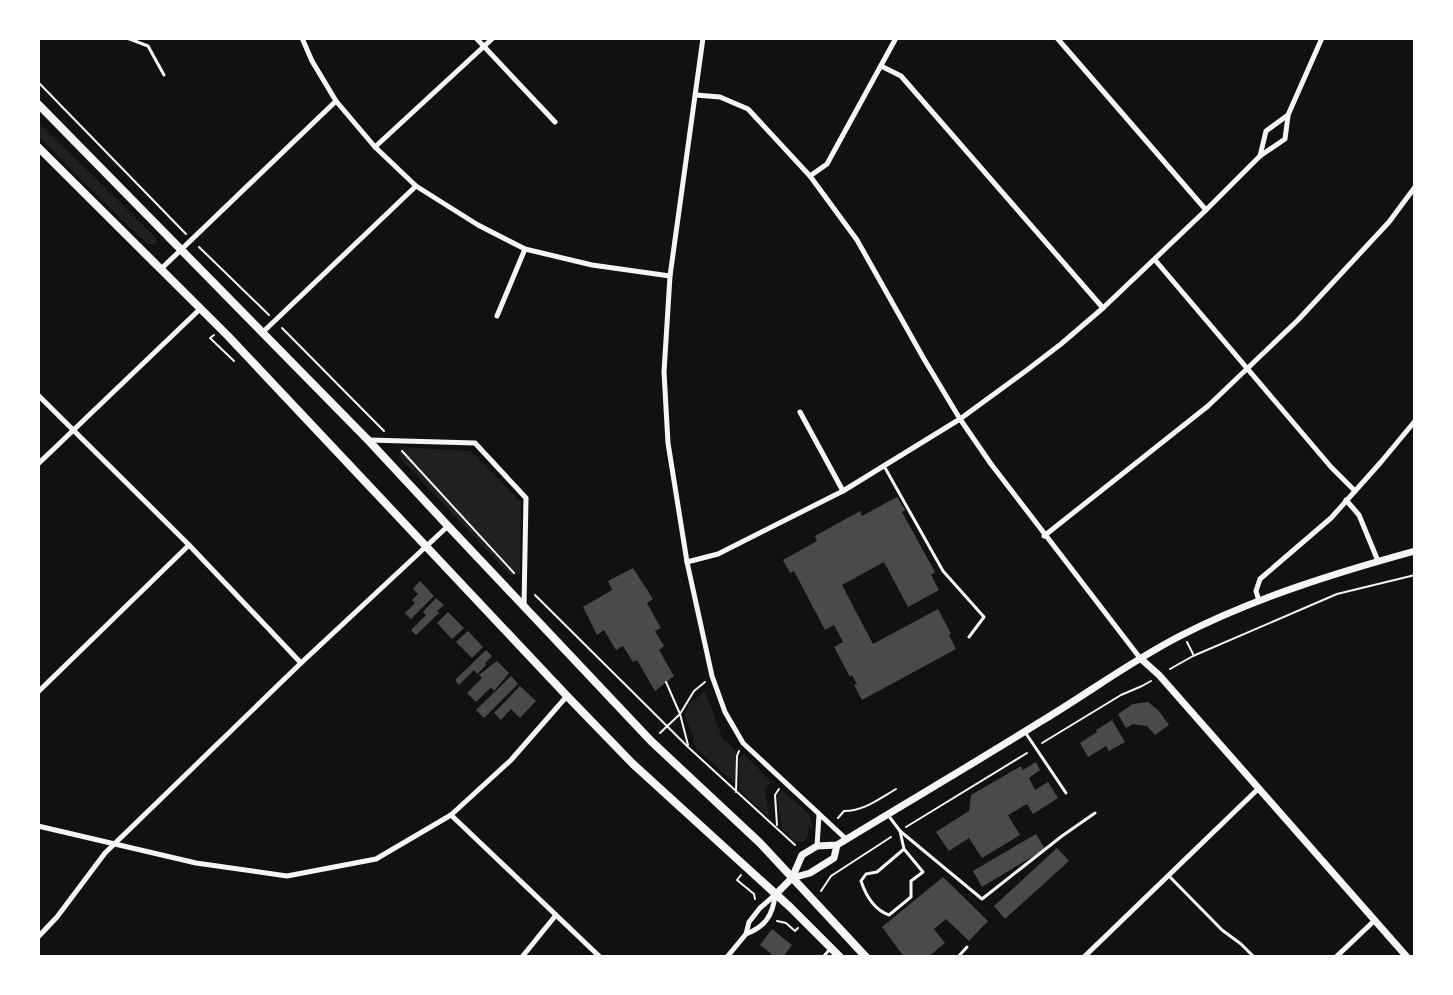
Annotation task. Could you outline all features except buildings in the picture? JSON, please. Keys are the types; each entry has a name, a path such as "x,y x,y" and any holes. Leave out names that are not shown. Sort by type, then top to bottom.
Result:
{"main road":[{"path":"38,104 368,440 651,741 760,843 866,957"},
{"path":"38,147 244,353 633,764 776,894 840,957"}],"street":[{"path":"302,38 336,101 375,147 416,186 478,225 525,249 592,265 670,276"},
{"path":"476,38 555,122"},
{"path":"375,147 493,38"},
{"path":"703,38 670,276 664,372 668,443 687,562 712,676 725,712 743,743 846,839"},
{"path":"810,176 827,164 896,38"},
{"path":"1057,38 1206,210"},
{"path":"687,562 718,554 843,491 960,419 1061,344 1155,260 1260,156 1285,139 1288,115 1322,38"},
{"path":"881,66 901,76 1103,308"},
{"path":"696,95 720,97 748,109 810,176 857,240 960,419 1044,536 1140,658 1159,675 1407,957"},
{"path":"160,270 336,101"},
{"path":"1260,156 1266,131 1288,115"},
{"path":"263,332 416,186"},
{"path":"1044,536 1208,406 1298,320 1389,222 1415,187"},
{"path":"497,316 525,249"},
{"path":"1155,260 1331,467 1355,491"},
{"path":"38,464 200,309"},
{"path":"38,395 189,545 301,663"},
{"path":"800,412 843,491"},
{"path":"1259,602 1256,591 1260,579 1331,518 1415,421"},
{"path":"368,440 475,443 526,498 524,606"},
{"path":"1346,500 1359,515 1378,561"},
{"path":"38,937 105,853 448,526"},
{"path":"38,692 189,545"},
{"path":"727,957 746,934 749,922 760,908 792,878 802,855 817,846 837,845 1183,634 1325,577 1415,551"},
{"path":"38,826 196,863 287,876 376,859 451,815 511,760 567,696"},
{"path":"1084,957 1259,788"},
{"path":"817,846 819,814"},
{"path":"451,815 600,957"},
{"path":"792,878 810,873 834,858 837,845"},
{"path":"746,934 758,930 773,910 776,894"},
{"path":"522,957 556,915"},
{"path":"1336,957 1375,920"}],"lane":[{"path":"127,38 148,46 164,75"},
{"path":"884,466 943,571 984,617 969,637"},
{"path":"1025,732 1066,793"},
{"path":"888,815 900,831 982,899 1095,813"},
{"path":"900,831 904,849 923,872 911,881 911,897 889,915 880,912 865,893 861,881 866,874 877,872 904,849"},
{"path":"1169,876 1222,930 1254,957"},
{"path":"958,957 967,947"},
{"path":"823,957 831,948"}],"path":[{"path":"38,82 275,321"},
{"path":"831,876 1121,695 1193,656 1337,594 1415,575"},
{"path":"1183,634 1193,656"},
{"path":"651,741 680,714 694,691 712,676"},
{"path":"666,682 680,714 688,747"},
{"path":"736,793 737,756 743,743"},
{"path":"784,781 775,795 777,828 793,845 800,846"},
{"path":"831,825 844,811 866,807 896,789"},
{"path":"737,880 754,894 754,904 760,908"},
{"path":"773,922 782,921 795,931"}],"shaded area":[{"path":"38,122 156,238 155,245 148,244 121,219 38,136"},
{"path":"401,447 471,451 521,502 520,573 511,576 399,457"},
{"path":"705,691 723,740 736,751 735,784 696,748 685,714 689,704"},
{"path":"744,754 771,782 765,790 769,818 739,789 739,758"},
{"path":"782,790 809,814 813,827 809,827 808,836 803,842 795,842 782,829 777,797"}]}
